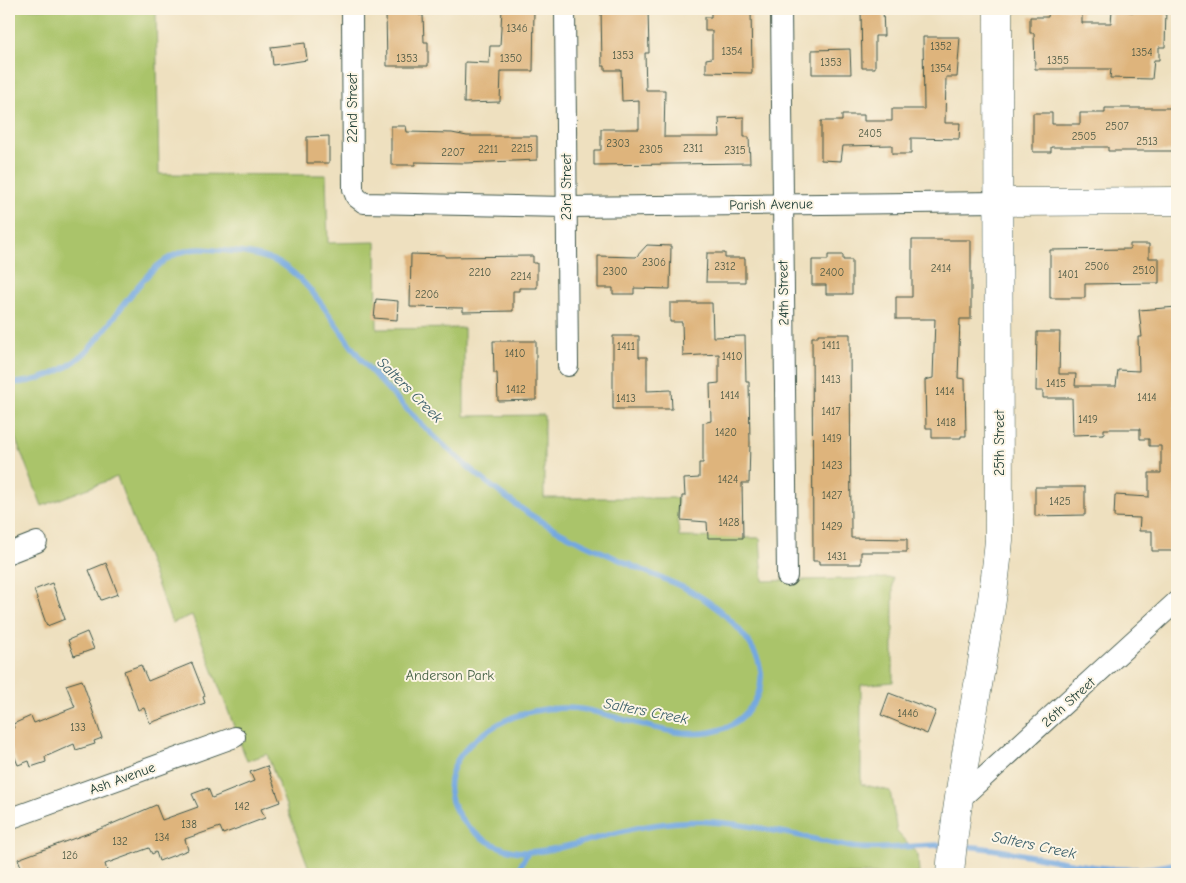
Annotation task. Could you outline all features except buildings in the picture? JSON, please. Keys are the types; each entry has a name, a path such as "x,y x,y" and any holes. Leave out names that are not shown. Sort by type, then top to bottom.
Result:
{"main road":[{"name":"25th Street","path":"950,873 956,810 995,588 999,540 998,9"},
{"name":"Parish Avenue","path":"999,202 1177,201"}],"street":[{"name":"22nd Street","path":"352,9 353,189 356,197 364,203"},
{"name":"23rd Street","path":"565,9 568,366"},
{"name":"24th Street","path":"781,9 787,576"},
{"name":"Parish Avenue","path":"364,203 566,207 999,202"},
{"path":"9,553 37,542"},
{"name":"26th Street","path":"956,810 1177,601"},
{"name":"Ash Avenue","path":"9,819 235,737"}],"green space":[{"name":"Anderson Park","path":"9,9 156,9 159,174 326,175 328,243 376,242 377,329 464,328 464,416 544,415 544,498 677,498 679,537 760,538 763,581 893,578 893,682 861,685 861,784 890,791 897,832 918,855 919,874 311,874 267,754 247,761 192,615 172,623 117,477 42,506 9,422"}],"waterway":[{"name":"Salters Creek","path":"9,383 30,381 50,375 78,359 99,338 137,287 151,272 167,259 184,251 203,249 234,252 257,255 277,262 286,267 310,289 370,370 424,427 483,480 525,511 551,527 681,586 706,600 737,627 746,638 758,660 761,682 753,704 734,724 714,731 693,733 669,731 600,713 568,708 533,711 499,724 477,738 467,748 458,759 452,772 450,787 452,802 459,815 469,827 496,845 510,850 525,852 556,848 635,828 681,822 723,823 746,826 853,847 882,848 947,845"},
{"name":"Salters Creek","path":"961,846 988,848 1096,867 1150,868 1177,863"},
{"path":"516,874 528,852"}]}
